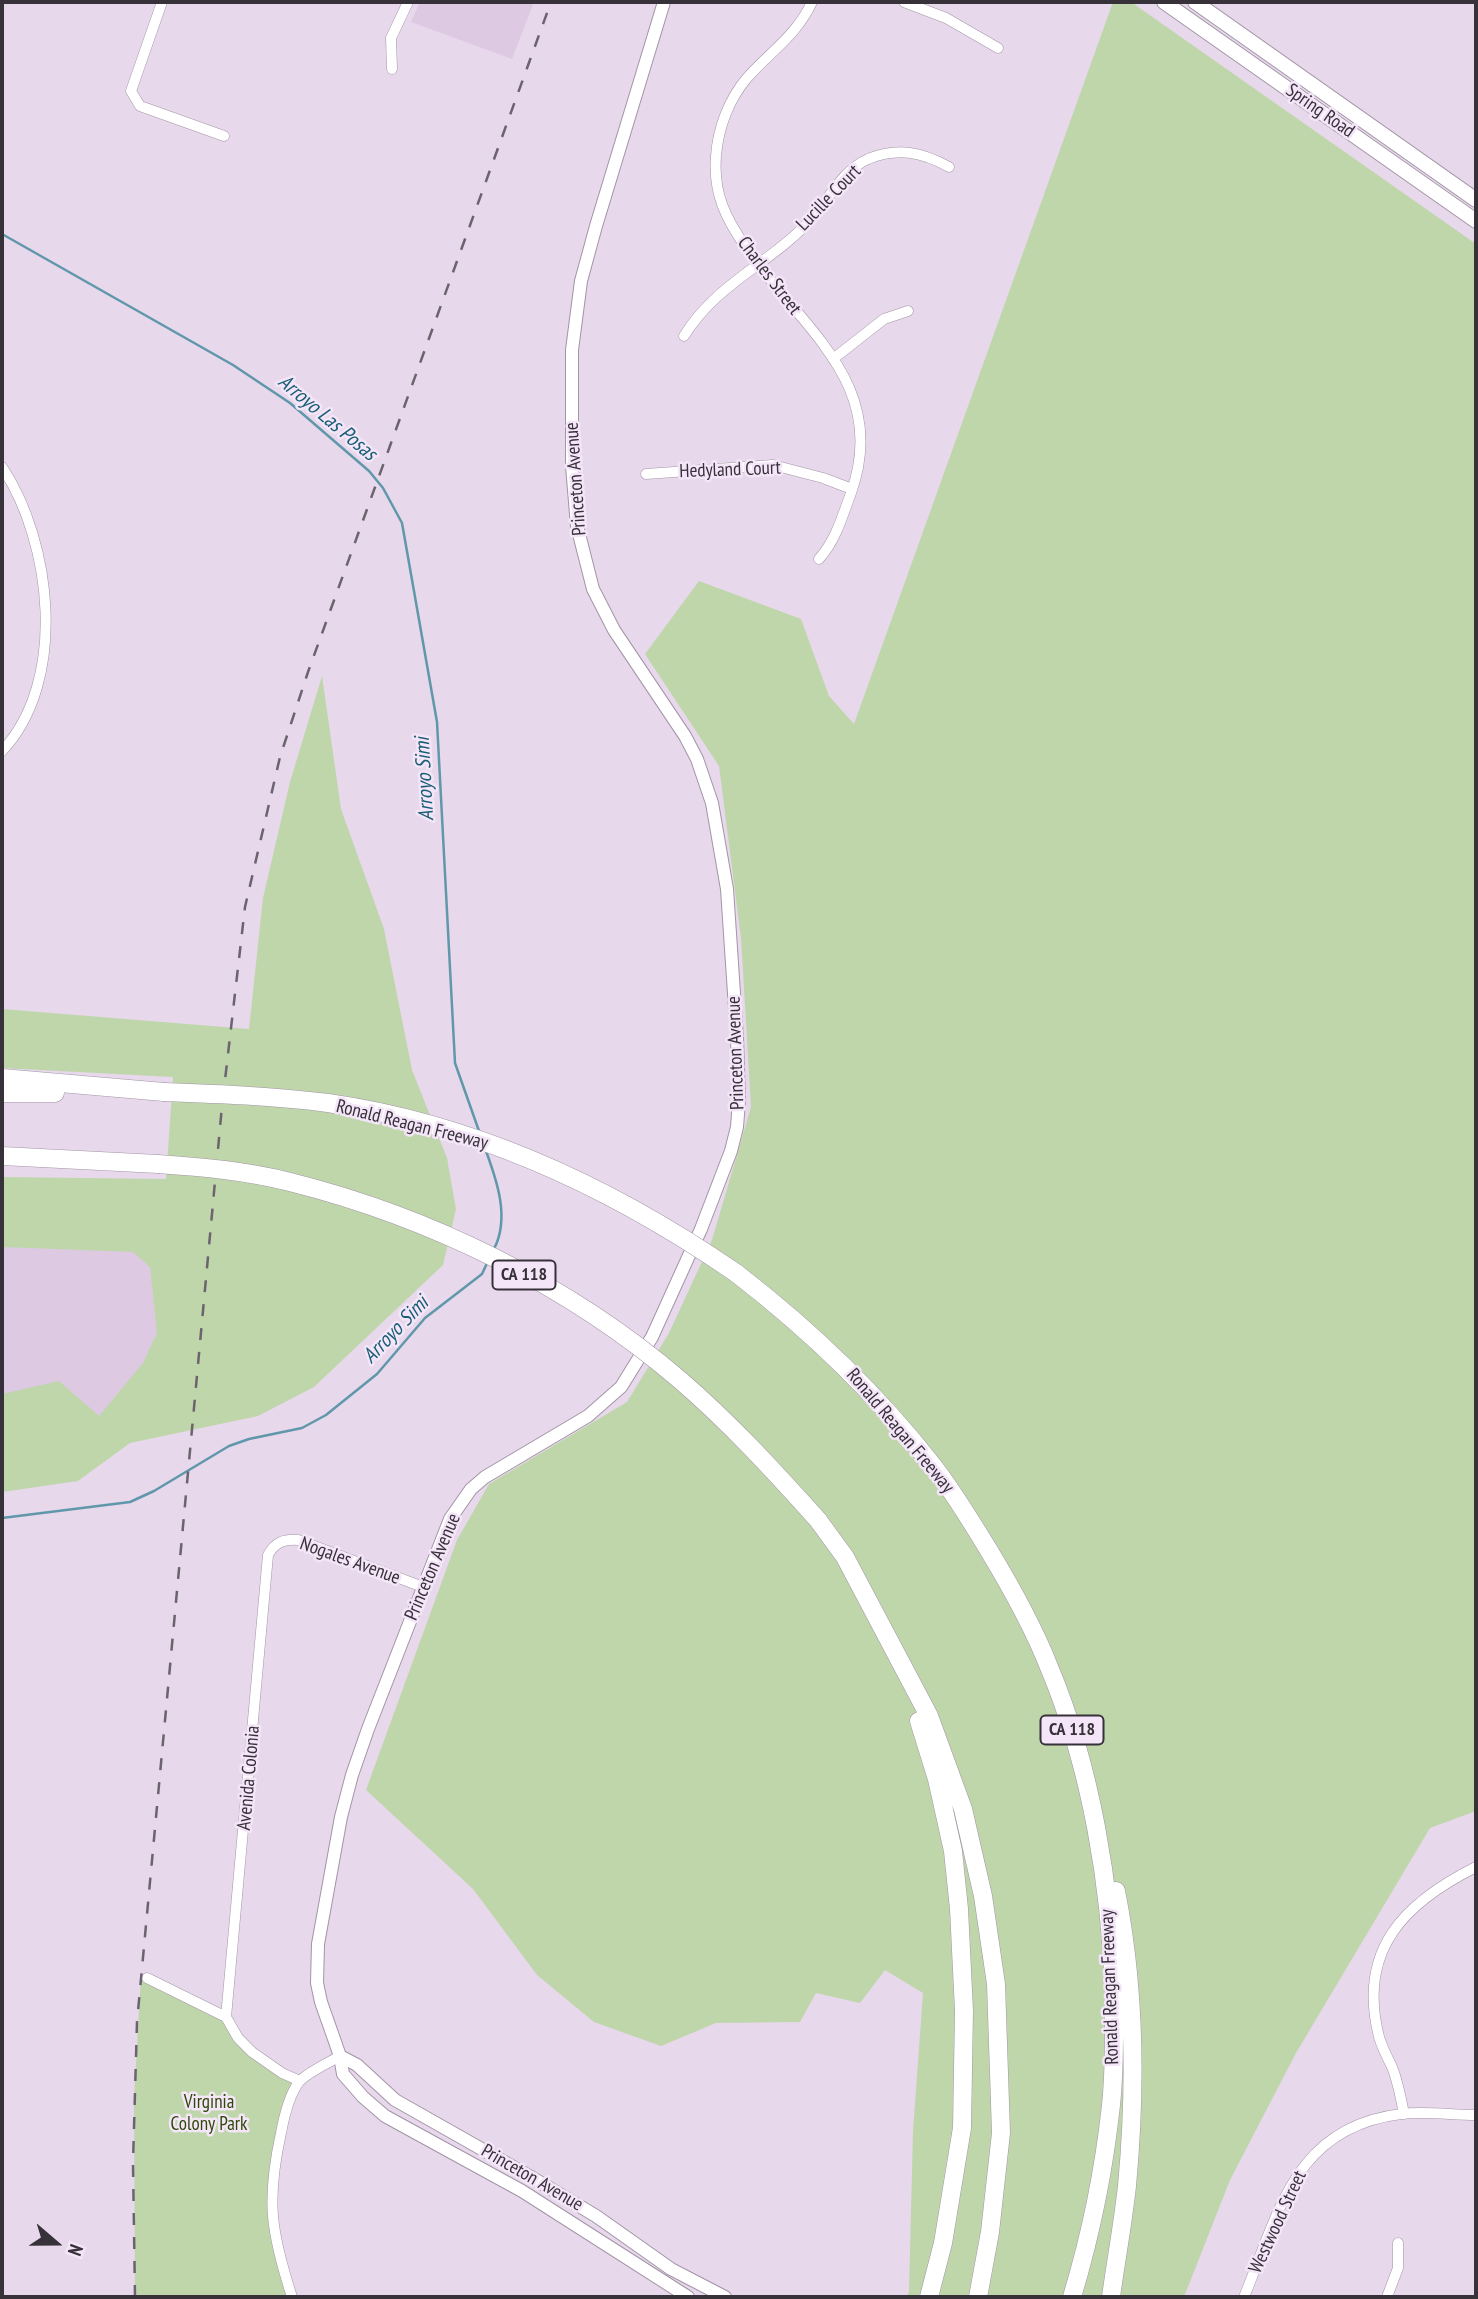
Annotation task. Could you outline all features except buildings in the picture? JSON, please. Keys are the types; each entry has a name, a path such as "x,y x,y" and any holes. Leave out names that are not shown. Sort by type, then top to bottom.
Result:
{"highway":[{"name":"CA 118","path":"2,1078 164,1092"},
{"path":"2,1093 164,1092"},
{"name":"Ronald Reagan Freeway","path":"164,1092 256,1095 375,1112 472,1138 532,1160 621,1202 677,1234 736,1273 787,1313 874,1397 936,1469 964,1509 1027,1618 1050,1668 1079,1753 1098,1844 1113,1957 1115,2037 1111,2102 1101,2180 1072,2297"},
{"name":"CA 118","path":"2,1156 207,1167 288,1181 371,1206 429,1228 538,1282 632,1342 680,1380 750,1446 818,1520 845,1557 929,1716 963,1809 984,1896 996,1984 1001,2133 990,2232 978,2297"},
{"path":"910,1680 915,1709 943,1801 953,1851 964,2011 962,2128 943,2243 929,2297"},
{"path":"1079,1753 1098,1806 1106,1839 1122,1920 1130,1998 1130,2131 1126,2188 1111,2297"}],"main road":[{"name":"Spring Road","path":"1164,2 1476,220"},
{"name":"Spring Road","path":"1195,2 1476,200"}],"street":[{"path":"162,2 131,91 139,106 224,136"},
{"path":"391,69 391,38 408,2"},
{"name":"Princeton Avenue","path":"664,2 581,281 572,350 572,466 577,526 593,589 614,630 685,736 697,759 712,803 727,889 737,1038 737,1127 731,1152 701,1229 652,1338 621,1387 589,1416 498,1468 471,1489 450,1519 352,1775 341,1817 318,1944 317,1983 344,2074 385,2116 523,2191 688,2297"},
{"name":"Charles Street","path":"811,2 796,30 746,79 736,94 726,112 720,134 716,169 720,202 729,223 757,264 833,359 849,383 858,406 862,438 852,489 833,542 819,559"},
{"path":"904,2 946,18 998,48"},
{"name":"Lucille Court","path":"684,336 704,307 805,225 844,177 867,160 907,151 925,155 949,167"},
{"path":"833,359 884,319 908,312"},
{"name":"Hedyland Court","path":"646,474 773,466 811,474 852,489"},
{"path":"2,467 14,488 36,545 45,614 43,655 34,693 17,731 2,751"},
{"name":"Nogales Avenue","path":"278,1543 288,1539 298,1540 423,1587"},
{"name":"Avenida Colonia","path":"226,2017 267,1564 268,1555 278,1543"},
{"path":"1404,2114 1401,2094 1380,2041 1376,2022 1373,1990 1381,1959 1388,1940 1412,1908 1428,1894 1476,1867"},
{"path":"147,1978 226,2017 238,2038 252,2052 282,2073 300,2081"},
{"path":"292,2297 275,2236 271,2193 273,2169 285,2114 300,2081 340,2056"},
{"name":"Princeton Avenue","path":"340,2056 357,2065 395,2100 553,2190 596,2216 671,2269 725,2297"},
{"name":"Westwood Street","path":"1246,2297 1279,2211 1304,2165 1315,2152 1331,2140 1364,2123 1404,2114 1476,2115"},
{"path":"1387,2297 1398,2268 1398,2243"}],"shaded area":[{"path":"420,2 534,2 512,59 411,22"},
{"path":"2,1239 170,1248 166,1338 103,1419 60,1388 2,1402"}],"green space":[{"path":"1113,2 1131,2 1476,244 1476,1811 1430,1828 1296,2053 1230,2180 1184,2297 906,2297 909,2292 913,2131 923,1993 885,1970 860,2003 816,1993 800,2022 716,2023 661,2046 594,2022 537,1975 473,1889 366,1790 457,1540 489,1484 627,1402 669,1333 712,1240 751,1107 741,938 719,766 645,654 699,581 801,619 829,696 854,724"},
{"path":"322,676 341,809 384,929 412,1070 447,1158 456,1209 443,1265 314,1387 258,1416 130,1443 78,1481 2,1492 2,1394 59,1381 99,1416 143,1363 157,1333 150,1267 133,1252 2,1247 2,1177 166,1179 173,1077 2,1068 2,1009 249,1029 263,898 290,782"},
{"name":"Virginia Colony Park","path":"141,1976 226,2017 238,2038 300,2081 285,2114 271,2194 292,2297 135,2297 134,2098"}],"waterway":[{"name":"Arroyo Las Posas","path":"2,234 233,365 290,403 369,471 383,488 402,523 437,722 455,1063 479,1131"},
{"name":"Arroyo Simi","path":"486,1151 498,1187 501,1212 499,1237 494,1249"},
{"name":"Arroyo Simi","path":"2,1518 130,1502 154,1491 229,1446 302,1428 326,1415 377,1374 425,1318 482,1274 488,1261"}],"railway":[{"path":"135,2297 133,2163 137,2022 222,1106 245,907 280,757 308,672 551,2"}]}
